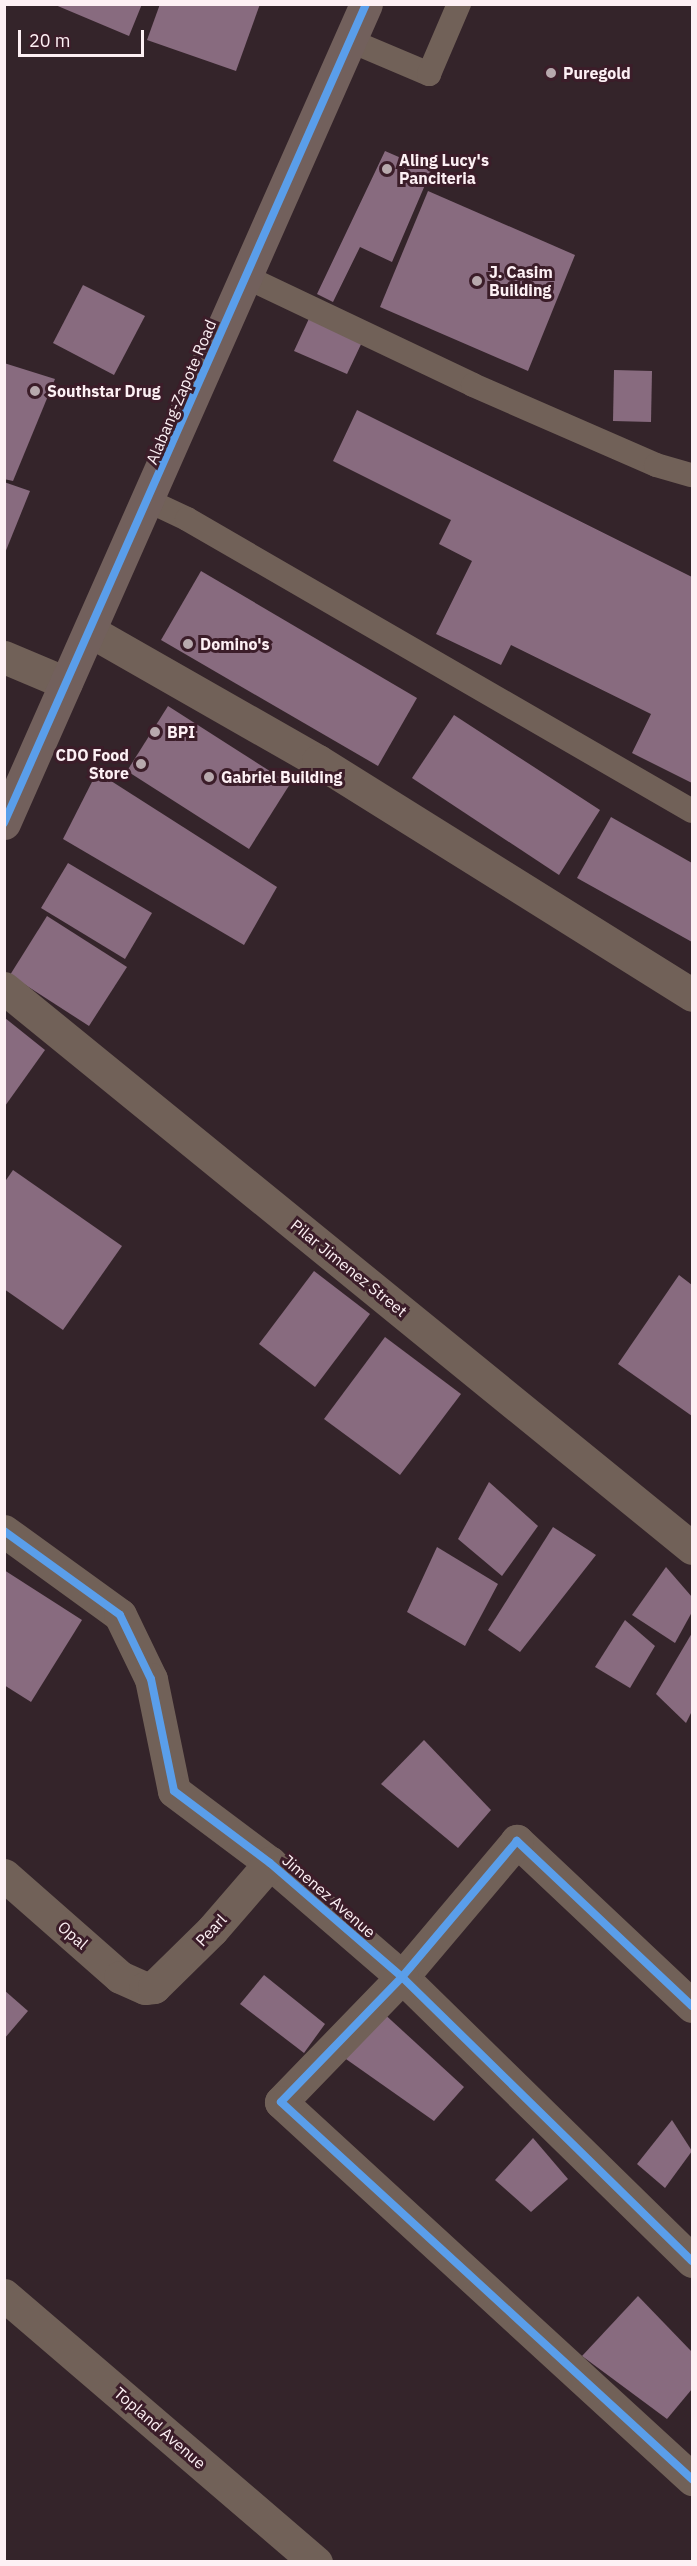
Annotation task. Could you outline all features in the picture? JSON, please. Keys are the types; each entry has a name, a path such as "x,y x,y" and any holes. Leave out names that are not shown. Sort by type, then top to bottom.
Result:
{"highway":[{"name":"Alabang-Zapote Road","path":"4,823 149,501 366,4"}],"street":[{"path":"90,631 318,761 693,995"},
{"path":"4,657 66,683"},
{"name":"Pilar Jimenez Street","path":"4,988 693,1548"},
{"name":"Jimenez Avenue","path":"4,1532 120,1615 151,1679 174,1791 270,1863 402,1977 693,2260"},
{"path":"693,2006 517,1841 402,1977 281,2102 693,2479"},
{"name":"Pearl","path":"145,1988 154,1987 212,1930 270,1863"},
{"name":"Opal","path":"4,1875 120,1977 145,1988"},
{"name":"Topland Avenue","path":"4,2295 316,2562"}],"lane":[{"path":"351,41 429,74 459,4"},
{"path":"246,277 472,385 656,465 693,475"},
{"path":"149,501 187,519 693,811"}],"building":[{"path":"53,4 142,4 129,36"},
{"path":"160,4 260,4 236,71 147,40"},
{"path":"385,151 431,171 392,262 360,247 333,302 317,294"},
{"name":"J. Casim Building","path":"428,191 575,255 528,371 380,307"},
{"path":"83,285 145,316 114,375 53,343"},
{"path":"312,312 364,338 347,374 294,351"},
{"path":"4,363 55,379 13,481 4,479"},
{"path":"614,370 652,371 651,422 613,421"},
{"path":"357,410 692,577 692,783 632,753 651,714 511,645 501,665 436,634 472,561 439,544 451,520 333,461"},
{"path":"4,482 30,491 5,553 4,553"},
{"path":"201,571 417,698 378,766 161,640"},
{"name":"Gabriel Building","path":"168,706 290,784 249,849 127,771"},
{"path":"454,715 600,810 559,875 412,778"},
{"path":"97,772 277,887 244,945 63,839"},
{"path":"611,817 692,863 692,942 577,878"},
{"path":"68,863 152,913 125,959 41,908"},
{"path":"47,916 127,967 89,1026 10,975"},
{"path":"5,1018 45,1050 5,1106"},
{"path":"13,1170 122,1246 63,1330 4,1289 4,1183"},
{"path":"314,1271 370,1314 315,1387 259,1344"},
{"path":"679,1275 692,1285 692,1416 618,1364"},
{"path":"385,1337 461,1394 400,1475 324,1419"},
{"path":"489,1482 538,1526 502,1576 458,1539"},
{"path":"553,1527 596,1555 520,1652 488,1630"},
{"path":"437,1547 498,1584 465,1646 407,1612"},
{"path":"666,1567 692,1597 692,1612 675,1643 632,1615"},
{"path":"4,1570 82,1620 31,1702 4,1685"},
{"path":"625,1620 655,1646 630,1688 595,1667"},
{"path":"692,1633 692,1711 686,1723 656,1694"},
{"path":"424,1740 491,1810 458,1848 381,1784"},
{"path":"264,1975 325,2024 304,2053 240,2004"},
{"path":"4,1990 28,2011 4,2039"},
{"path":"380,2010 464,2087 434,2121 336,2052"},
{"path":"672,2120 692,2151 665,2188 637,2164"},
{"path":"533,2138 568,2179 531,2212 495,2180"},
{"path":"638,2296 692,2352 692,2389 667,2419 582,2356"}],"cycle path":[{"path":"4,823 366,4"},
{"path":"4,1531 120,1615 151,1679 174,1791 270,1863 402,1977 692,2261"},
{"path":"692,2006 517,1841 402,1977 281,2102 692,2479"}],"place":[{"name":"Puregold","path":"551,73"},
{"name":"Aling Lucy's Panciteria","path":"387,169"},
{"name":"J. Casim Building","path":"477,281"},
{"name":"Southstar Drug","path":"35,391"},
{"name":"Domino's","path":"188,644"},
{"name":"BPI","path":"155,732"},
{"name":"CDO Food Store","path":"141,764"},
{"name":"Gabriel Building","path":"209,777"}]}
